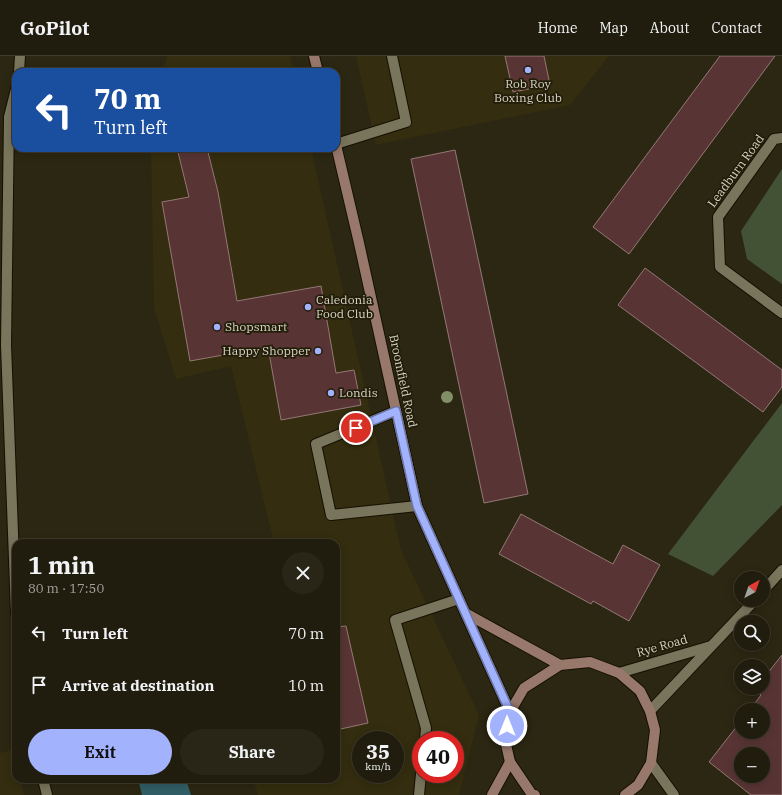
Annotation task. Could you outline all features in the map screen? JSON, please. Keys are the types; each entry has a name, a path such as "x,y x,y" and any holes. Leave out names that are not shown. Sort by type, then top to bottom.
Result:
{"street":[{"path":"19,68 20,56"},
{"path":"314,56 317,68"},
{"path":"340,144 406,122 392,56"},
{"path":"12,105 9,117 6,344 13,539"},
{"name":"Leadburn Road","path":"782,138 774,139 718,218 720,267 782,313"},
{"name":"Broomfield Road","path":"338,152 417,506 510,712"},
{"path":"396,411 316,444 331,515 417,506"},
{"path":"770,583 782,570"},
{"path":"426,731 395,620 460,599"},
{"name":"Rye Road","path":"650,711 748,607"},
{"path":"467,614 560,665"},
{"name":"Rye Road","path":"619,673 713,645"},
{"path":"534,795 530,793 510,762 505,740 510,712 524,688 560,665 590,662 619,673 640,691 650,711 655,730 651,763 638,784 625,795"},
{"path":"492,795 510,762"},
{"path":"651,763 674,795"},
{"path":"45,783 47,795"},
{"path":"419,795 420,783"}],"shaded area":[{"path":"167,56 290,56 293,68 164,68"},
{"path":"356,56 609,56 570,105 376,145"},
{"path":"151,152 312,152 401,550 479,715 464,775 464,731 412,731 412,783 462,783 459,795 258,795 254,783 340,783 340,539 273,539 231,366 176,379 154,308"},
{"path":"12,750 12,783 21,783 24,795 0,795 0,753"}],"green space":[{"path":"782,169 782,284 747,259 741,231"},
{"path":"782,403 782,505 713,576 668,554"}],"water":[{"path":"139,783 187,783 191,795 142,795"}],"building":[{"name":"Rob Roy Boxing Club","path":"505,56 544,56 550,85 513,92"},
{"path":"720,56 775,56 629,254 593,227"},
{"path":"455,150 528,494 484,503 411,159"},
{"path":"178,152 208,152 218,192 237,301 321,286 336,373 354,370 361,405 281,420 268,347 190,361 162,202 189,197"},
{"path":"645,268 782,370 782,387 763,412 618,305"},
{"path":"521,514 613,564 623,545 660,565 629,621 593,601 591,604 499,554"},
{"path":"346,626 368,723 340,729 340,627"},
{"path":"782,655 782,795 751,795 736,783 770,783 770,747 734,747 734,782 709,762 734,730 734,739 770,739 770,703 755,703 761,695 770,695 770,670"}],"place":[{"name":"Rob Roy Boxing Club","path":"528,70"},
{"name":"Caledonia Food Club","path":"308,307"},
{"name":"Shopsmart","path":"217,327"},
{"name":"Happy Shopper","path":"318,351"},
{"name":"Londis","path":"331,393"}],"route":[{"path":"356,428 396,411 417,506 510,712 507,726"}]}
